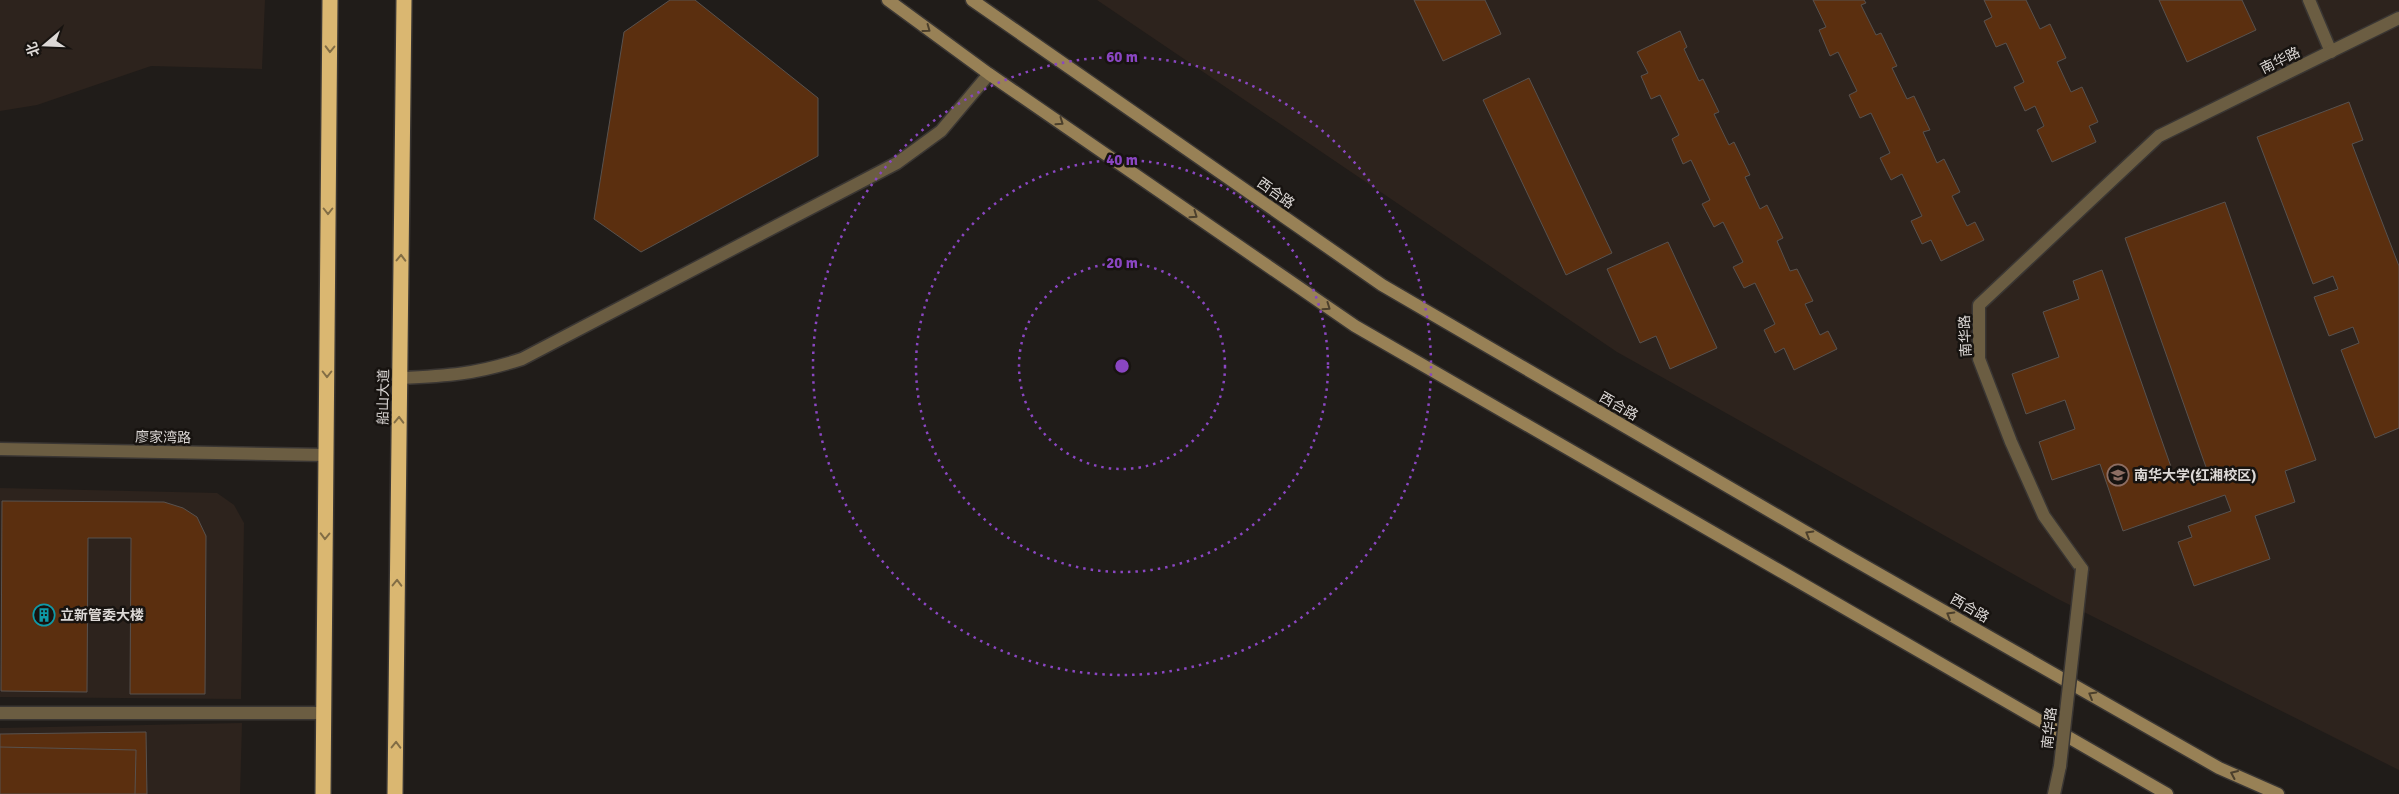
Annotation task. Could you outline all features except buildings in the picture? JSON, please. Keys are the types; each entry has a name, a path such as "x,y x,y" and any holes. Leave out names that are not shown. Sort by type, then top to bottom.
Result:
{"highway":[{"path":"323,794 330,0"},
{"name":"船山大道","path":"395,794 404,0"}],"main road":[{"path":"888,0 989,74 1355,326 2167,794"},
{"name":"西合路","path":"972,0 1382,285 1835,549 2219,768 2278,794"}],"street":[{"path":"2309,0 2331,52"},
{"name":"南华路","path":"2054,794 2060,766 2082,569 2044,516 2011,442 1979,358 1979,305 2159,136 2399,18"},
{"path":"400,378 476,373 531,354 897,163 941,131 989,74"},
{"name":"廖家湾路","path":"0,449 326,455"},
{"path":"0,712 324,713"}],"shaded area":[{"path":"0,0 265,0 262,69 151,66 37,105 0,111"},
{"name":"南华大学(红湘校区)","path":"1097,0 2399,0 2399,770 2056,598 1617,352"},
{"name":"立新管委大楼","path":"0,488 217,493 234,505 244,523 241,699 0,697"},
{"path":"242,723 240,794 0,794 0,728"}],"place":[{"name":"南华大学(红湘校区)","path":"2118,475"},
{"name":"立新管委大楼","path":"44,615"}]}
